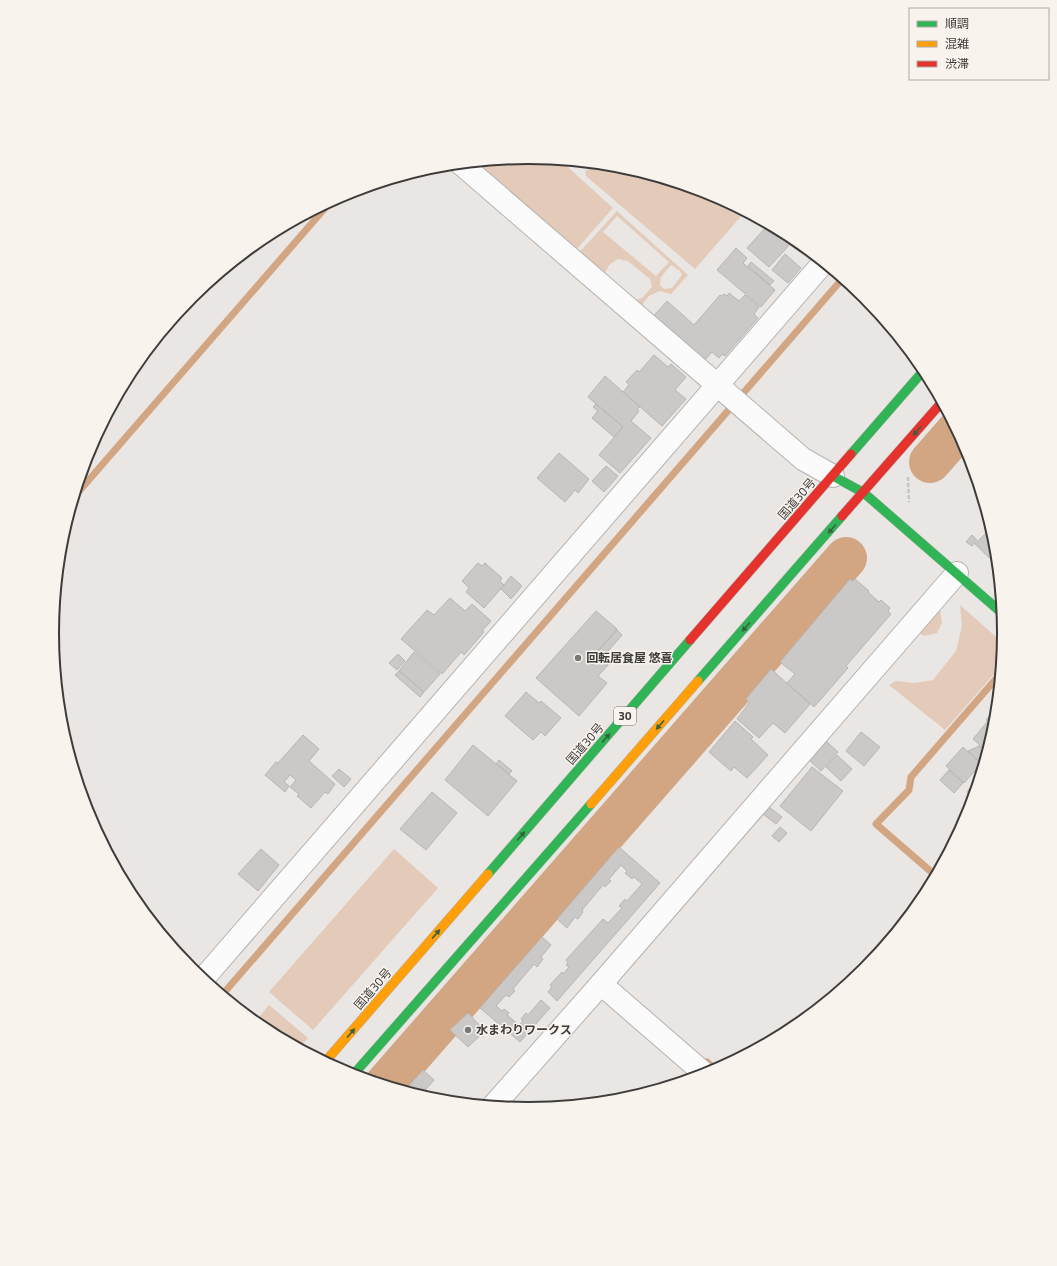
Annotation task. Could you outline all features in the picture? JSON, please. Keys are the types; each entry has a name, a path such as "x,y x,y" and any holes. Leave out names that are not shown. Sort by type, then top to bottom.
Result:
{"main road":[{"name":"国道30号","path":"329,1058 920,374"},
{"path":"357,1070 939,405"},
{"path":"833,476 864,493 997,609"}],"street":[{"path":"466,168 803,459 833,476"},
{"path":"207,975 730,396 821,266"},
{"path":"497,1101 601,984 957,573"},
{"path":"601,984 700,1070"}],"path":[{"path":"908,474 909,506"}],"shaded area":[{"path":"528,164 566,166 613,208 575,251 476,167"},
{"path":"590,168 650,179 708,199 742,215 695,269 586,176 585,172"},
{"path":"617,211 688,275 671,294 660,291 649,296 638,310 576,256","holes":["617,216 669,262 656,276 603,232","618,259 628,261 650,279 652,287 642,298 634,300 604,275 609,265","671,265 680,271 682,275 672,288 664,289 660,285 661,277"]},
{"path":"960,605 998,639 996,672 945,730 889,685 896,681 915,683 933,680 956,651 962,626"},
{"path":"940,609 942,623 937,633 924,636 917,632 933,614"},
{"path":"394,849 438,888 313,1030 269,992"},
{"path":"269,1005 308,1038 302,1044 259,1017"}],"building":[{"path":"766,228 790,244 769,267 747,248"},
{"path":"736,248 747,258 743,263 775,290 761,307 717,270"},
{"path":"785,254 801,268 788,283 772,270"},
{"path":"751,262 774,281 770,285 748,266"},
{"path":"729,293 739,301 745,295 759,307 754,314 758,318 725,356 722,354 719,358 712,352 703,362 652,318 667,301 694,325 720,295 722,296 724,294 727,296"},
{"path":"654,355 668,367 671,364 686,377 675,390 686,399 662,426 623,392 629,385 626,382 637,370 639,372"},
{"path":"605,376 640,407 637,409 639,411 631,421 651,438 620,473 599,455 623,427 588,397"},
{"path":"596,404 623,427 614,437 592,418 598,411 593,407"},
{"path":"559,453 589,479 578,493 575,490 565,502 537,478"},
{"path":"606,466 618,476 604,492 592,481"},
{"path":"987,532 992,560 975,544"},
{"path":"972,535 977,540 972,546 966,542"},
{"path":"478,563 482,566 485,563 502,578 500,581 504,585 484,608 466,592 469,588 462,581"},
{"path":"511,576 522,586 511,599 501,589"},
{"path":"850,579 852,581 855,579 879,602 881,600 890,608 888,611 891,614 846,666 848,668 814,707 787,683 795,674 780,662"},
{"path":"450,598 465,611 472,604 491,621 482,631 484,632 464,655 461,652 442,674 401,639 427,610 434,615"},
{"name":"回転居食屋 悠喜","path":"596,611 617,629 596,653 609,664 598,676 607,683 579,716 536,678"},
{"path":"617,630 622,635 603,657 597,652"},
{"path":"414,652 440,674 424,692 399,671"},
{"path":"398,654 405,661 397,670 389,663"},
{"path":"771,669 810,704 785,733 773,723 759,738 737,719 749,703 746,699"},
{"path":"399,671 424,692 420,697 395,675"},
{"path":"526,692 539,703 541,701 561,718 545,736 541,732 533,740 505,716"},
{"path":"991,715 983,749 973,739 988,721 986,720"},
{"path":"735,721 753,737 751,739 768,755 747,778 734,767 731,771 709,752"},
{"path":"861,732 880,747 864,766 846,751"},
{"path":"303,735 319,749 309,761 335,784 328,794 325,792 311,808 297,796 299,794 290,787 296,780 290,775 284,782 289,786 285,792 265,775"},
{"path":"825,740 838,752 821,771 808,759"},
{"path":"473,745 517,781 488,816 445,780"},
{"path":"979,746 983,749 980,762 968,751"},
{"path":"963,747 980,763 978,767 964,783 946,766"},
{"path":"837,755 852,769 841,781 826,767"},
{"path":"499,760 512,771 509,774 496,764"},
{"path":"812,767 843,791 811,831 780,806"},
{"path":"339,769 351,779 344,787 332,776"},
{"path":"949,770 963,783 954,793 940,780"},
{"path":"972,785 969,794 967,792"},
{"path":"432,792 457,813 426,850 400,829"},
{"path":"769,807 782,817 776,824 763,814"},
{"path":"780,827 787,833 779,842 772,836"},
{"path":"619,847 660,883 557,1001 548,992 552,987 550,985 569,967 566,965 568,963 566,960 603,919 608,923 622,908 619,906 625,899 627,901 642,884 634,877 632,879 625,873 627,871 621,865 609,879 611,881 605,887 603,885 582,910 583,912 578,919 575,917 567,928 557,919"},
{"path":"261,849 279,865 258,891 238,874"},
{"path":"542,937 551,945 541,957 543,959 537,967 534,964 513,989 515,991 509,997 506,995 496,1006 502,1011 504,1009 509,1013 507,1015 519,1025 523,1021 521,1019 526,1013 528,1015 541,1000 550,1008 520,1042 480,1008"},
{"name":"水まわりワークス","path":"468,1013 485,1031 468,1047 450,1030"},
{"path":"423,1070 434,1080 425,1091 408,1087"}],"waterway":[{"path":"82,487 322,212"},
{"path":"225,991 840,282"},
{"path":"930,462 954,434"},
{"path":"388,1081 846,558"},
{"path":"932,873 876,824 909,790 911,777 995,679"},
{"path":"707,1062 711,1066"}],"traffic: fast":[{"path":"851,454 920,374"},
{"path":"833,476 864,493 997,609"},
{"path":"698,681 842,516"},
{"path":"488,874 690,640"},
{"path":"357,1070 591,804"}],"traffic: slow":[{"path":"591,804 698,681"},
{"path":"329,1058 488,874"}],"traffic: jam":[{"path":"842,516 939,405"},
{"path":"690,640 851,454"}],"place":[{"name":"回転居食屋 悠喜","path":"578,658"},
{"name":"水まわりワークス","path":"468,1030"}]}
